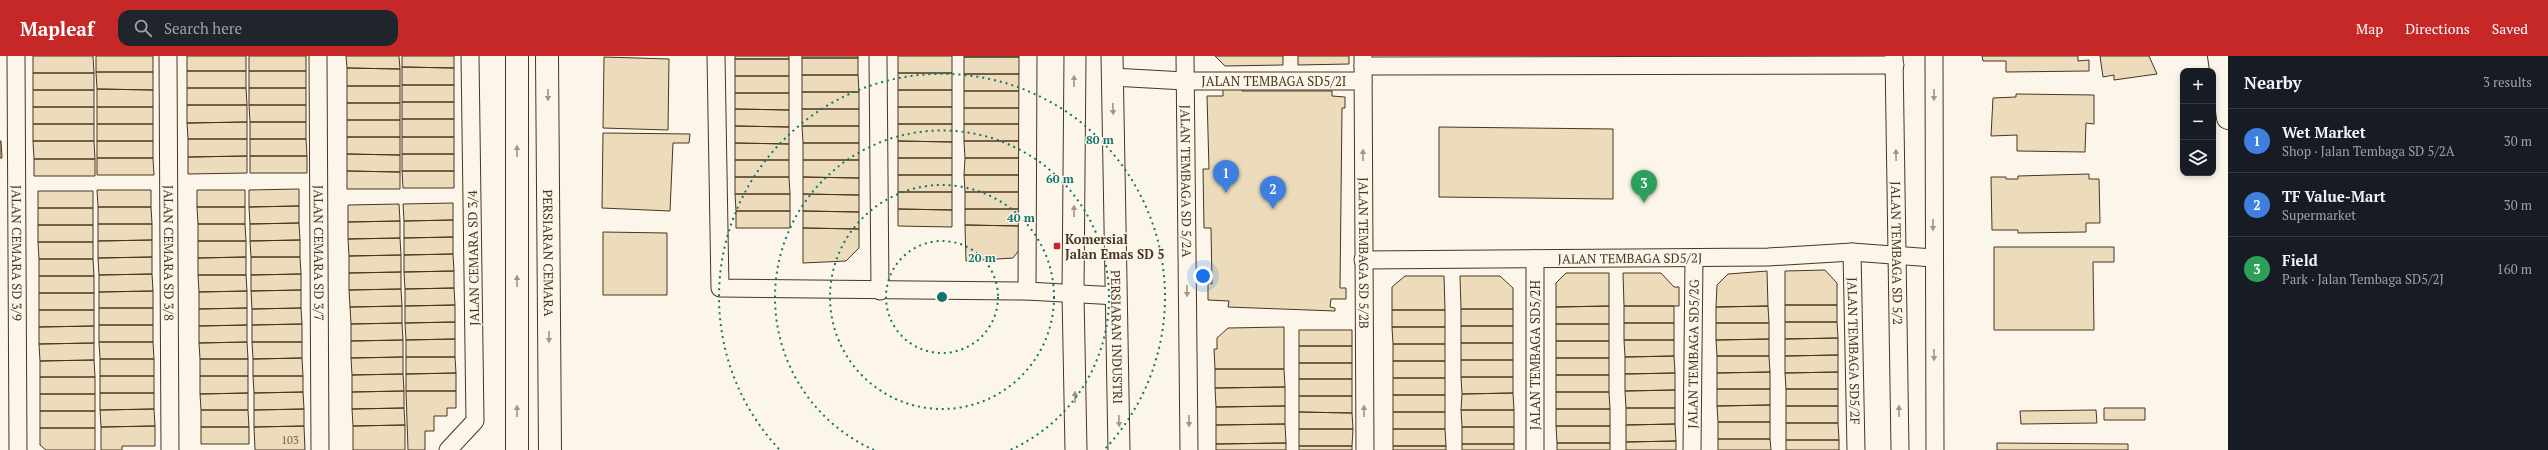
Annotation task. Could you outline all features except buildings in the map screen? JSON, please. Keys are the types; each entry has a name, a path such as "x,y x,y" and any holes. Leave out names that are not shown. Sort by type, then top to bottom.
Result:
{"main road":[{"path":"516,56 517,450"},
{"name":"PERSIARAN CEMARA","path":"547,56 550,450"},
{"path":"2219,56 2228,118"}],"street":[{"name":"JALAN CEMARA SD 3/9","path":"16,56 18,450"},
{"name":"JALAN CEMARA SD 3/8","path":"168,56 170,450"},
{"name":"JALAN CEMARA SD 3/7","path":"318,56 320,450"},
{"name":"JALAN CEMARA SD 3/4","path":"448,450 475,421 470,56"},
{"path":"716,56 720,288 880,291 1028,291 1117,296"},
{"path":"878,56 880,291"},
{"path":"1028,56 1028,291"},
{"path":"1074,56 1073,294 1076,450"},
{"name":"PERSIARAN INDUSTRI","path":"1112,56 1119,450"},
{"name":"JALAN TEMBAGA SD 5/2A","path":"1184,56 1189,450"},
{"path":"1934,56 1933,258 1935,450"},
{"name":"JALAN TEMBAGA SD5/2I","path":"1112,77 1185,82 1363,68 1529,61 1894,60"},
{"name":"JALAN TEMBAGA SD 5/2","path":"1894,60 1900,450"},
{"name":"JALAN TEMBAGA SD 5/2B","path":"1363,68 1364,450"},
{"name":"JALAN TEMBAGA SD5/2J","path":"1363,260 1768,257 1852,252 1933,258"},
{"name":"JALAN TEMBAGA SD5/2F","path":"1852,252 1856,450"},
{"name":"JALAN TEMBAGA SD5/2G","path":"1692,450 1694,258"},
{"name":"JALAN TEMBAGA SD5/2H","path":"1535,259 1535,450"}],"place":[{"name":"Wet Market","path":"1226,193"},
{"name":"Field","path":"1644,203"},
{"name":"TF Value-Mart","path":"1273,209"},
{"name":"Komersial Jalan Emas SD 5","path":"1057,246"}]}
